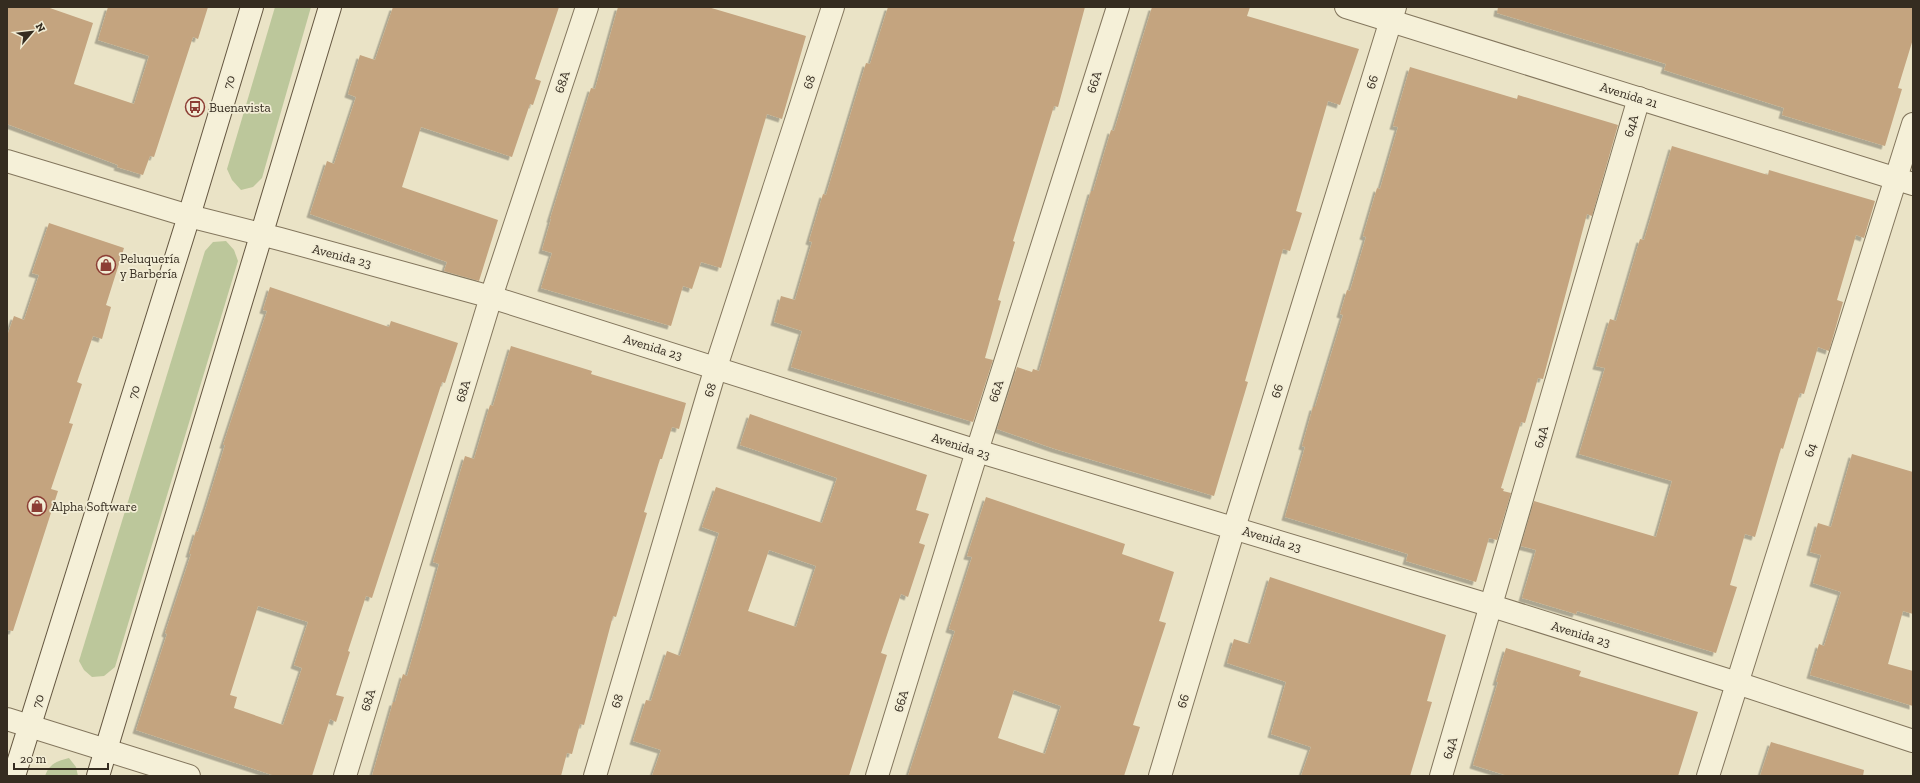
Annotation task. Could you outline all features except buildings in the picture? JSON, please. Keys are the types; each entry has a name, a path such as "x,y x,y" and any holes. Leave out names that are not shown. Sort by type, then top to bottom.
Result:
{"street":[{"name":"70","path":"14,776 189,216 252,7"},
{"path":"98,776 330,7"},
{"name":"68A","path":"345,776 492,297 587,7"},
{"name":"68","path":"595,776 716,367 833,7"},
{"name":"66A","path":"877,776 1118,7"},
{"name":"Avenida 21","path":"1346,7 1393,14 1639,98 1904,181"},
{"name":"66","path":"1160,776 1234,528 1393,14"},
{"name":"64A","path":"1441,776 1492,606 1639,98"},
{"name":"64","path":"1708,776 1737,683 1904,181 1913,124"},
{"name":"Avenida 23","path":"7,161 189,216 262,234 492,297 978,451 1492,606 1913,740"},
{"path":"7,718 105,751 190,776"}],"green space":[{"path":"275,7 311,7 262,178 253,187 241,190 232,180 227,169"},
{"path":"226,241 234,250 238,261 115,667 104,676 92,677 84,670 79,661 205,251 213,242"},
{"path":"69,758 76,767 78,776 45,776 51,766 61,760"}],"place":[{"name":"Buenavista","path":"195,107"},
{"name":"Peluquería y Barbería","path":"106,265"},
{"name":"Alpha Software","path":"37,506"}]}
